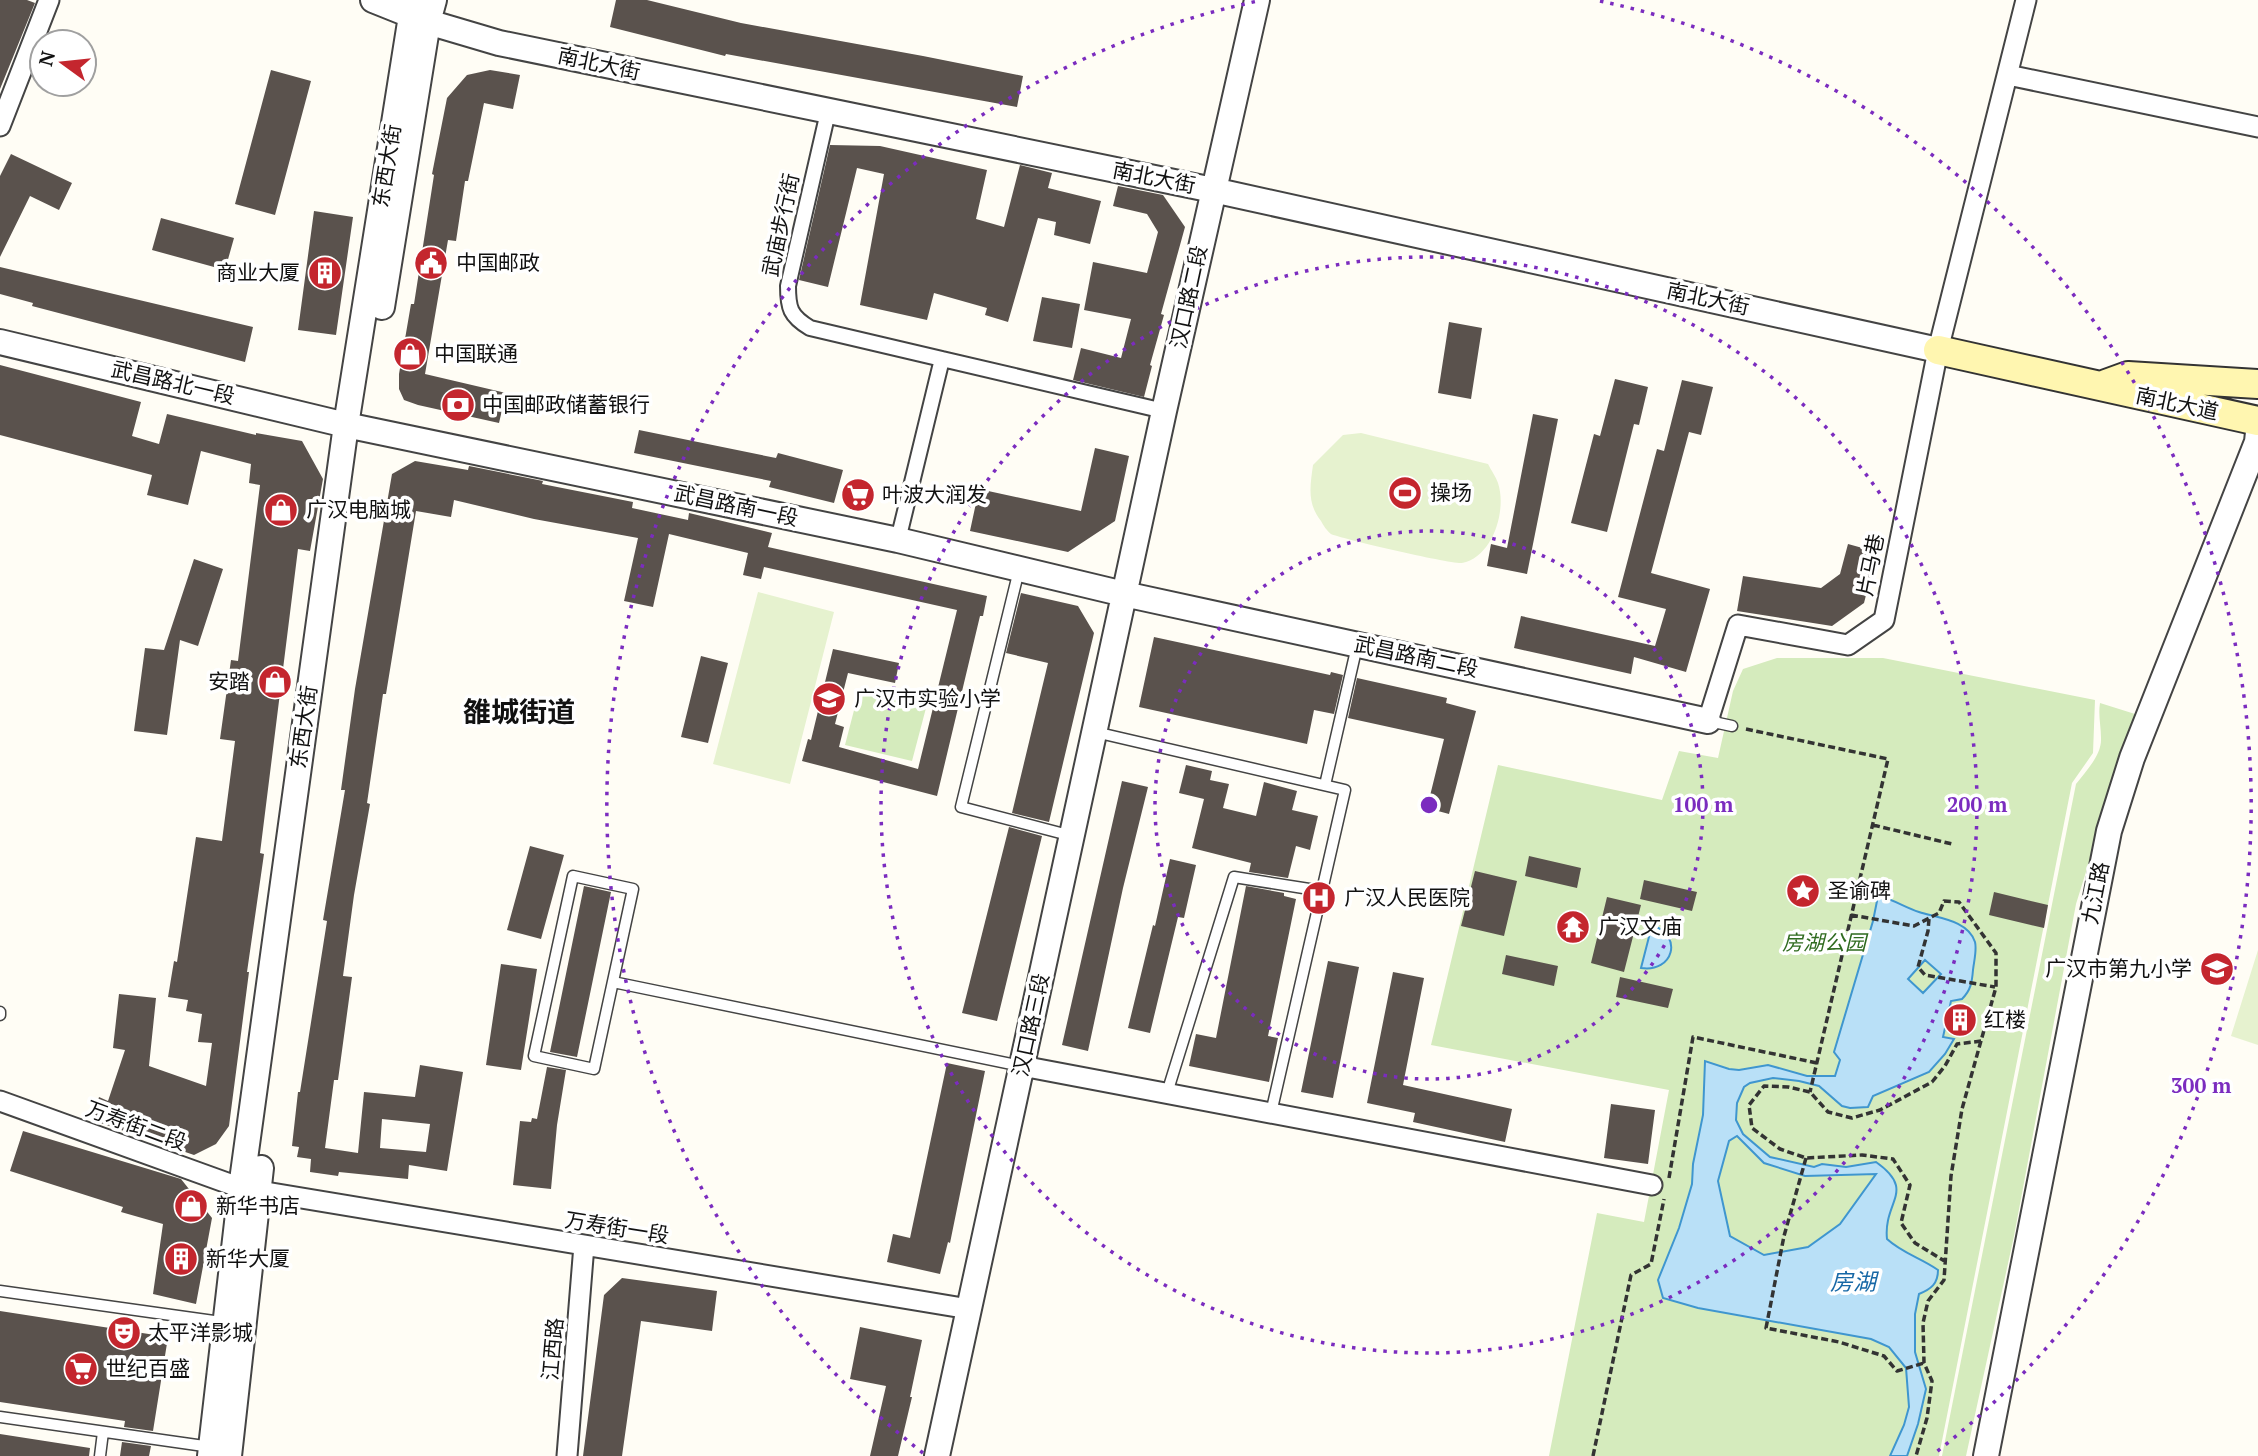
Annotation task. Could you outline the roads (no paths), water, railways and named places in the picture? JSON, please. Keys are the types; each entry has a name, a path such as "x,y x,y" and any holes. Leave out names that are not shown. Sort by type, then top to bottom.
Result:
{"main road":[{"name":"南北大道","path":"1938,350 2258,421"},
{"name":"南北大道","path":"2096,387 2128,376 2258,384"}],"street":[{"path":"0,126 49,0"},
{"name":"南北大街","path":"373,0 422,9 499,43 1213,190 1938,350"},
{"name":"汉口路二段","path":"1124,594 1257,0"},
{"path":"1938,350 2026,0"},
{"name":"东西大街","path":"217,1453 249,1189 354,426 422,9"},
{"path":"2008,75 2258,127"},
{"name":"武庙步行街","path":"828,112 788,286 788,305 796,320 810,328 1164,411"},
{"name":"武昌路北一段","path":"0,342 354,426"},
{"name":"片马巷","path":"1708,721 1738,625 1848,645 1884,620 1938,350"},
{"path":"898,540 942,359"},
{"name":"武昌路南一段","path":"354,426 898,540 1124,594"},
{"name":"九江路","path":"1986,1456 2109,831 2132,758 2257,442 2258,432"},
{"name":"武昌路南二段","path":"1124,594 1708,721"},
{"name":"汉口路三段","path":"937,1456 1124,594"},
{"path":"1022,1066 1652,1185"},
{"name":"万寿街二段","path":"0,1101 249,1189"},
{"name":"万寿街一段","path":"249,1189 969,1309"},
{"name":"江西路","path":"567,1456 584,1245"}],"lane":[{"path":"1019,569 961,807 1072,836"},
{"path":"1325,785 1357,645"},
{"path":"1708,721 1732,726"},
{"path":"1094,732 1345,790 1271,1113"},
{"path":"573,876 633,889 613,982 594,1069 534,1056 573,876"},
{"path":"1167,1093 1234,877 1322,891"},
{"path":"613,982 1022,1066"},
{"path":"0,1291 222,1322"},
{"path":"0,1418 103,1432 217,1453"},
{"path":"100,1456 103,1432"}],"water":[{"name":"房湖","path":"1878,896 1959,924 1975,942 1971,982 1967,992 1962,999 1951,1001 1943,1037 1954,1039 1945,1054 1929,1072 1873,1096 1868,1107 1842,1106 1819,1086 1799,1081 1773,1078 1750,1083 1744,1087 1737,1103 1736,1120 1743,1134 1770,1157 1814,1167 1822,1164 1846,1167 1876,1162 1894,1181 1896,1189 1887,1226 1887,1239 1938,1270 1933,1285 1919,1294 1915,1314 1915,1352 1926,1389 1907,1456 1890,1456 1909,1407 1906,1368 1889,1347 1871,1339 1698,1308 1663,1298 1658,1280 1679,1228 1692,1184 1693,1164 1703,1115 1705,1061 1729,1069 1768,1065 1807,1076 1835,1076 1840,1060 1834,1052","holes":["1925,960 1941,974 1923,993 1908,979","1737,1136 1764,1163 1805,1176 1876,1174 1840,1224 1808,1247 1764,1255 1730,1236 1718,1181 1729,1141"]},
{"path":"1652,925 1668,937 1670,953 1661,965 1641,968"}],"place":[{"name":"中国邮政","path":"431,263"},
{"name":"商业大厦","path":"325,273"},
{"name":"中国联通","path":"410,354"},
{"name":"中国邮政储蓄银行","path":"458,405"},
{"name":"操场","path":"1405,493"},
{"name":"叶波大润发","path":"858,495"},
{"name":"广汉电脑城","path":"281,510"},
{"name":"安踏","path":"275,682"},
{"name":"广汉市实验小学","path":"829,699"},
{"name":"圣谕碑","path":"1803,891"},
{"name":"广汉人民医院","path":"1319,898"},
{"name":"广汉文庙","path":"1573,927"},
{"name":"广汉市第九小学","path":"2217,969"},
{"name":"红楼","path":"1960,1020"},
{"name":"新华书店","path":"191,1206"},
{"name":"新华大厦","path":"181,1259"},
{"name":"太平洋影城","path":"124,1333"},
{"name":"世纪百盛","path":"81,1369"}],"district":[{"name":"雒城街道","path":"519,712"}],"park label":[{"name":"房湖公园","path":"1824,943"}]}
